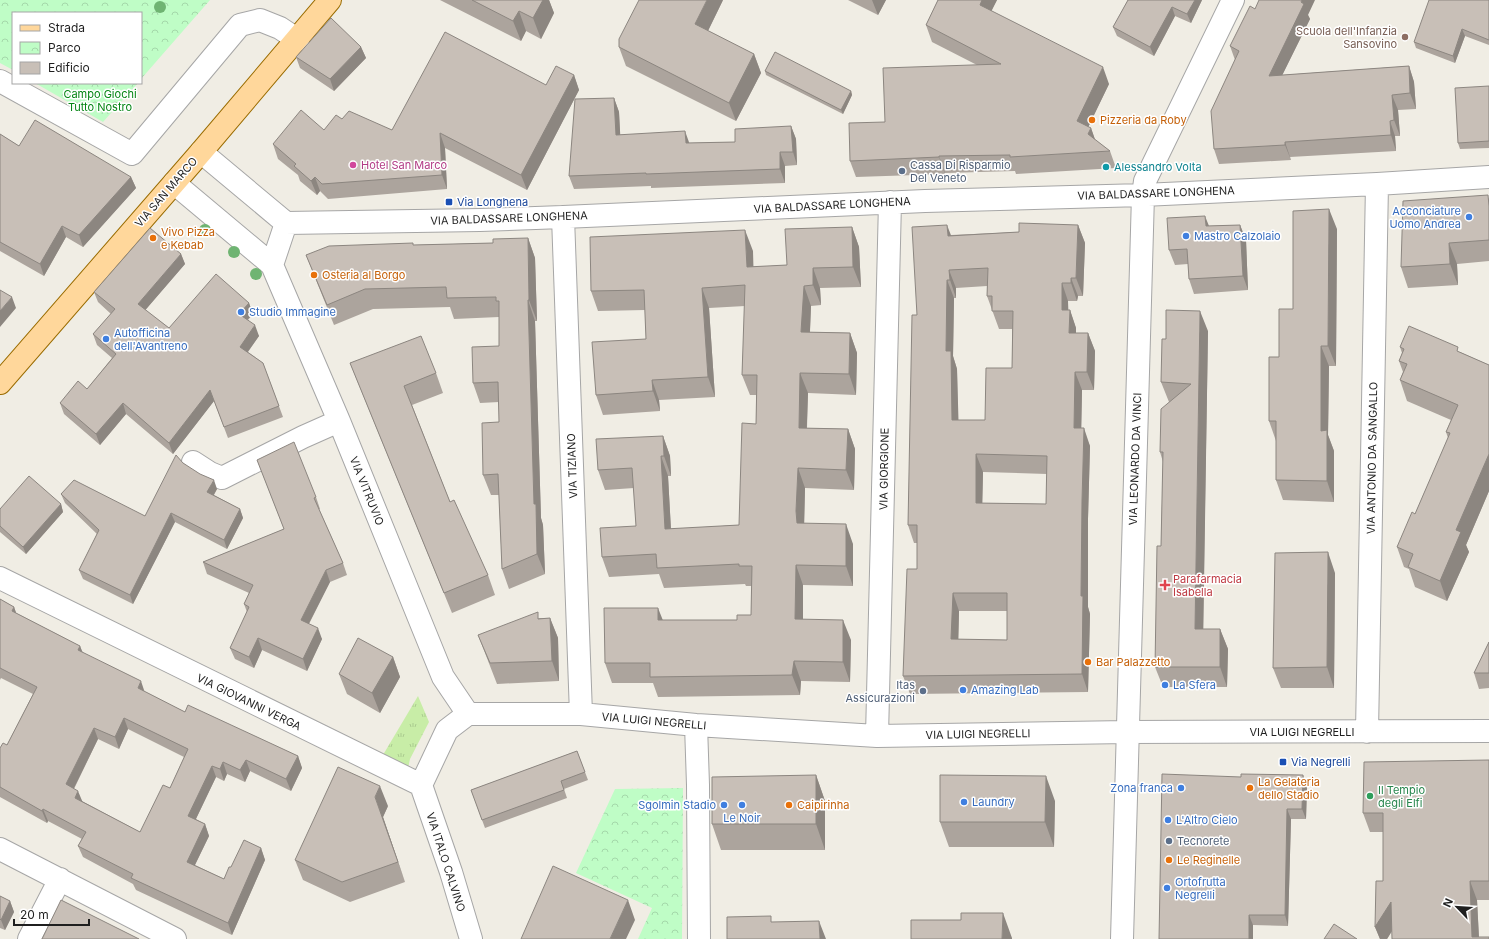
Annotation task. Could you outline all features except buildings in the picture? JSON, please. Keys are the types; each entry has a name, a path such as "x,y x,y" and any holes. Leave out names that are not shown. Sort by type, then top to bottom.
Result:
{"main road":[{"name":"VIA SAN MARCO","path":"0,383 298,40 330,0"}],"street":[{"name":"VIA LEONARDO DA VINCI","path":"1122,939 1126,732 1143,195 1145,181 1234,0"},
{"path":"0,81 132,154 240,25 260,20 280,28 298,40"},
{"path":"201,152 286,223 272,265"},
{"name":"VIA BALDASSARE LONGHENA","path":"286,223 472,220 890,202 1143,195 1489,177"},
{"name":"VIA VITRUVIO","path":"174,183 272,265 339,421 443,677 468,714"},
{"name":"VIA ANTONIO DA SANGALLO","path":"1367,732 1377,184"},
{"name":"VIA GIORGIONE","path":"878,736 890,202"},
{"name":"VIA TIZIANO","path":"563,217 581,714"},
{"path":"193,462 210,473 222,478 339,421"},
{"name":"VIA GIOVANNI VERGA","path":"0,578 421,785"},
{"path":"421,785 447,730 468,714"},
{"name":"VIA LUIGI NEGRELLI","path":"468,714 581,714 696,725 878,736 1126,732 1489,731"},
{"path":"696,725 699,939"},
{"name":"VIA ITALO CALVINO","path":"421,785 471,939"},
{"path":"0,849 174,939"},
{"path":"29,939 60,879"}],"green space":[{"name":"Campo Giochi Tutto Nostro","path":"0,0 210,0 142,78 142,12 12,12 12,69 0,63"},
{"name":"Campo Giochi Tutto Nostro","path":"37,84 137,84 103,122"},
{"path":"418,696 429,722 410,759 407,773 380,760"},
{"path":"683,788 682,939 638,939 652,908 576,873 615,789"}],"place":[{"name":"Scuola dell'Infanzia Sansovino","path":"1405,37"},
{"name":"Pizzeria da Roby","path":"1092,120"},
{"name":"Hotel San Marco","path":"353,165"},
{"name":"Alessandro Volta","path":"1106,167"},
{"name":"Cassa Di Risparmio Del Veneto","path":"902,171"},
{"name":"Via Longhena","path":"449,202"},
{"name":"Acconciature Uomo Andrea","path":"1469,217"},
{"name":"Mastro Calzolaio","path":"1186,236"},
{"name":"Vivo Pizza e Kebab","path":"153,238"},
{"name":"Osteria al Borgo","path":"314,275"},
{"name":"Studio Immagine","path":"241,312"},
{"name":"Autofficina dell'Avantreno","path":"106,339"},
{"name":"Parafarmacia Isabella","path":"1165,585"},
{"name":"Bar Palazzetto","path":"1088,662"},
{"name":"La Sfera","path":"1165,685"},
{"name":"Amazing Lab","path":"963,690"},
{"name":"Itas Assicurazioni","path":"923,691"},
{"name":"Via Negrelli","path":"1283,762"},
{"name":"Zona franca","path":"1181,788"},
{"name":"La Gelateria dello Stadio","path":"1250,788"},
{"name":"Il Tempio degli Elfi","path":"1370,796"},
{"name":"Laundry","path":"964,802"},
{"name":"Sgolmin Stadio","path":"724,805"},
{"name":"Le Noir","path":"742,805"},
{"name":"Caipirinha","path":"789,805"},
{"name":"L'Altro Cielo","path":"1168,820"},
{"name":"Tecnorete","path":"1169,841"},
{"name":"Le Reginelle","path":"1169,860"},
{"name":"Ortofrutta Negrelli","path":"1167,888"}]}
